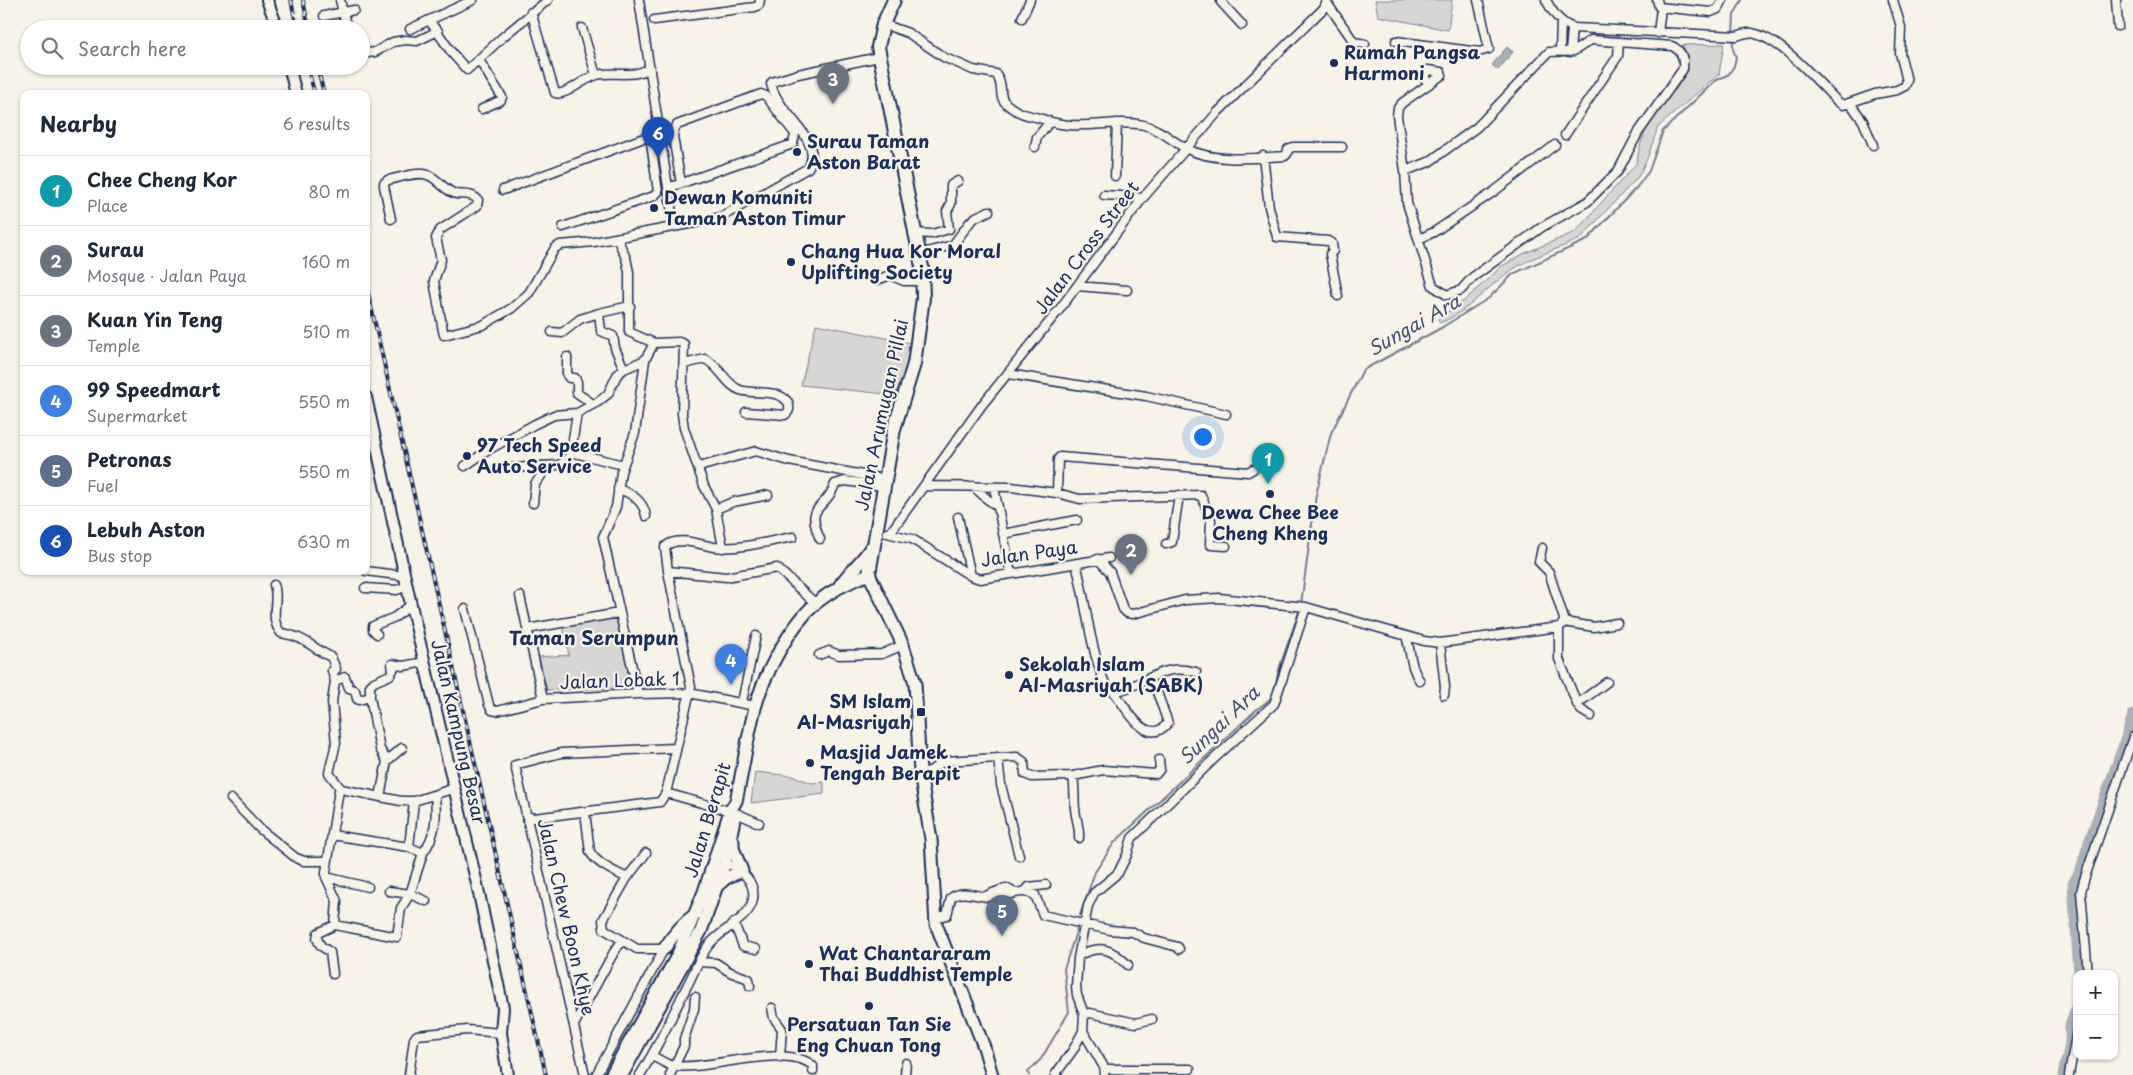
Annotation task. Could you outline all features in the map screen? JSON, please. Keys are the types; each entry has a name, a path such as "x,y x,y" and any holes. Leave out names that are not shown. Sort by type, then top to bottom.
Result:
{"main road":[{"name":"Jalan Arumugan Pillai","path":"870,574 883,482 894,429 914,364 922,314 923,281 919,254 879,57 879,35 894,0"},
{"path":"840,586 847,575 867,555 874,538"},
{"path":"870,574 903,645 915,683 920,773 931,839 934,918 984,1047 992,1075"},
{"name":"Jalan Berapit","path":"611,1075 695,930 696,914 734,808 755,706 771,667 784,643 816,604 840,586 870,574"},
{"path":"622,1075 718,885 732,832 734,808"},
{"path":"718,885 726,878 742,871 733,848 732,832"},
{"path":"711,873 725,863"},
{"path":"664,949 674,933 687,919 696,914"}],"street":[{"path":"267,0 275,20"},
{"path":"340,0 345,20"},
{"path":"410,29 473,0"},
{"path":"429,20 452,53 467,70 531,12 548,0"},
{"path":"639,0 674,226"},
{"path":"1022,18 1030,0"},
{"path":"1222,0 1221,2 1242,25"},
{"path":"1396,42 1479,52 1489,49 1478,0"},
{"path":"1546,0 1561,21 1572,28 1658,33 1718,33 1737,36 1750,32 1765,38 1794,57 1843,105 1905,86 1906,81 1900,54 1900,27 1893,0"},
{"path":"1657,0 1657,6 1661,8 1714,12 1723,0"},
{"path":"2116,0 2118,26"},
{"path":"654,20 760,2"},
{"path":"1327,2 1354,42 1365,44"},
{"name":"Jalan Cross Street","path":"890,533 982,405 1077,286 1142,199 1218,112 1314,18 1327,2"},
{"path":"1658,33 1661,8"},
{"path":"324,16 354,10"},
{"path":"531,12 555,93 565,94 581,81 596,75 638,72 650,67"},
{"path":"1560,51 1561,21"},
{"path":"883,24 908,33 946,58 962,66 996,74 1000,80 1000,96 1003,101 1019,112 1050,122 1076,125 1117,123 1145,125 1168,136 1185,148 1213,157 1285,156 1288,149 1293,147 1342,147"},
{"path":"582,28 596,75"},
{"path":"1570,52 1572,28"},
{"path":"370,53 393,42 405,40 417,42 438,31"},
{"path":"1405,171 1422,165 1458,142 1496,109 1549,52 1570,52 1577,50 1591,40 1672,46 1679,50 1684,60 1683,69 1638,133 1618,171 1587,202 1542,227 1472,277 1460,290 1447,295 1433,286 1408,203 1397,116 1398,108 1402,103 1428,84"},
{"path":"1565,135 1618,56 1619,42"},
{"path":"391,219 384,186 384,183 388,180 422,174 428,175 446,190 456,194 473,196 478,200 477,206 440,230 436,238 441,260 434,281 437,307 444,335 483,325 512,308 529,293 555,248 560,245 617,238 723,216 808,168 812,158 805,138 780,104 771,84 772,82 798,74 879,57"},
{"path":"479,60 502,97 501,100 482,109"},
{"path":"291,75 295,90"},
{"path":"668,188 793,144 795,134 766,96 760,94 677,125 673,137 681,183"},
{"path":"1850,103 1863,121 1873,145"},
{"path":"1035,147 1037,138 1050,122"},
{"path":"1115,176 1117,123"},
{"path":"503,190 660,132"},
{"path":"563,227 654,196 658,192 650,136"},
{"path":"1419,239 1434,232 1485,198 1555,145"},
{"path":"1263,156 1269,207 1277,237 1332,243 1330,254 1338,296"},
{"path":"914,233 932,234 949,229 947,212 951,204 951,185 958,182"},
{"path":"1104,195 1142,199"},
{"path":"919,254 953,245 970,222 989,211"},
{"path":"617,238 629,272 629,332 654,343 682,342 684,364 682,414 684,428 704,486 716,509 723,548"},
{"path":"877,280 890,275 904,281 923,281"},
{"path":"1077,286 1127,290"},
{"path":"552,332 562,333 580,319 630,306"},
{"path":"599,314 601,331 613,336 615,348 624,369"},
{"path":"638,694 603,537 616,507 623,465 635,433 645,360 654,343"},
{"path":"567,357 567,375 569,378 575,378 578,393 593,404"},
{"path":"464,466 535,424 554,415 577,413 593,404 608,394 617,375 624,369 645,360"},
{"path":"684,364 708,360 739,390 779,395 788,402 790,407 789,412 785,415 746,412"},
{"path":"1008,374 1140,395 1226,414"},
{"path":"513,468 563,464 569,458 571,452 577,413"},
{"name":"Jalan Kampung Besar","path":"370,433 455,788 502,1008 501,1033 508,1075"},
{"path":"698,467 756,451 789,461 883,482"},
{"path":"571,452 623,465"},
{"path":"1057,493 1058,459 1060,457 1248,472 1253,469"},
{"path":"533,502 535,484 541,476 542,466"},
{"path":"820,539 815,527 814,516 818,506 833,491 836,484 845,481 883,482"},
{"path":"924,486 994,487 1057,493 1087,499 1201,495 1211,520 1210,544 1211,546 1226,546"},
{"path":"973,486 998,506"},
{"path":"994,487 1011,574"},
{"path":"618,489 633,494 646,512 646,516"},
{"path":"716,509 733,502 768,495"},
{"path":"1166,544 1172,542 1179,495"},
{"path":"958,517 970,576"},
{"path":"1003,534 1077,520"},
{"name":"Jalan Paya","path":"874,538 890,533 912,539 970,576 980,579 1109,558"},
{"path":"527,816 534,818 660,802 666,793 690,682 664,550 668,544 679,542 723,548 793,536"},
{"path":"1542,548 1538,562 1549,572 1561,624 1559,660 1577,704 1581,710 1591,716"},
{"path":"1098,559 1110,572 1123,609 1127,613 1133,614 1185,600 1219,598 1305,607 1406,636 1440,643 1561,624 1594,627 1618,623"},
{"path":"1076,563 1102,674 1109,689 1114,692 1135,721 1144,730 1151,732 1168,723 1156,689 1147,679"},
{"path":"668,572 726,577 777,568 816,604"},
{"path":"370,572 406,581"},
{"path":"365,588 397,590 406,581"},
{"path":"274,585 277,592 273,608 277,628 281,633 295,635 307,641 317,650 331,657 336,670 333,675 332,702 336,743 329,773 341,789 401,801 414,801 455,788"},
{"path":"520,596 543,699"},
{"path":"377,634 373,630 373,626 395,617 411,605"},
{"path":"1055,1075 1068,1058 1083,1031 1084,1014 1076,995 1076,986 1084,924 1088,906 1094,893 1118,873 1127,855 1132,838 1274,704 1305,607"},
{"name":"Jalan Lobak 1","path":"465,609 489,705 492,710 497,711 543,699 689,693 755,706"},
{"path":"527,629 620,613"},
{"path":"742,702 756,636"},
{"path":"1406,636 1414,673 1420,681"},
{"path":"1440,643 1445,687 1444,695"},
{"path":"819,655 829,652 839,655 882,654 903,645"},
{"path":"387,761 380,749 370,697 372,683 390,675 393,670 392,664 403,666 425,662"},
{"path":"1114,692 1131,688 1171,668 1196,672"},
{"path":"333,675 345,677 349,688 355,690 356,699 370,697"},
{"path":"1577,704 1608,682"},
{"path":"2088,970 2081,892 2133,737"},
{"path":"380,797 387,761 402,748"},
{"name":"Jalan Chew Boon Khye","path":"585,1075 575,1023 514,767 518,763 561,753 676,748"},
{"path":"998,758 1001,785 1019,856"},
{"path":"920,773 930,771 944,761 1021,758 1024,762 1027,777 1073,776 1103,770 1156,774 1160,769 1159,760"},
{"path":"1073,776 1075,789 1074,807 1080,829 1079,838"},
{"path":"336,925 336,896 326,877 338,790 341,789"},
{"path":"666,793 734,808 758,823"},
{"path":"332,974 330,952 321,946 317,939 318,933 336,925 397,937 401,908 410,894 423,854 431,842 435,829 435,795"},
{"path":"231,799 255,824 296,858 304,861 327,861"},
{"path":"409,847 414,801"},
{"path":"585,812 592,856 596,861 627,878"},
{"path":"332,835 409,847 423,854"},
{"path":"596,1075 664,949 637,949 604,929 603,920 627,878 646,853"},
{"path":"640,1075 652,1056 699,962 715,938 750,909 753,900 751,885 742,871 725,863"},
{"path":"326,877 368,887"},
{"path":"1025,891 1029,886 1046,885"},
{"path":"934,918 947,915 952,898 956,894 963,893 984,897 1006,888 1015,893 1025,891 1034,895 1043,916 1133,932 1144,938 1178,947 1179,949"},
{"path":"389,891 410,894 426,901"},
{"path":"734,923 743,946 756,950"},
{"path":"575,1023 622,941"},
{"path":"1079,955 1094,949 1108,950 1114,952 1128,965"},
{"path":"699,962 716,962 730,972 749,979 750,986"},
{"path":"670,1075 684,1046 684,1039 694,1009 695,997"},
{"path":"772,1008 774,1018 782,1029 780,1057"},
{"path":"1084,1014 1090,1013 1136,1023 1152,1019"},
{"path":"409,1075 414,1039 417,1034 467,1030 501,1033"},
{"path":"1083,1031 1104,1072 1190,1070"},
{"path":"2069,1075 2073,1052"},
{"path":"652,1056 674,1066 692,1066 745,1059 780,1057 803,1059 813,1066 813,1071"},
{"path":"905,1075 906,1063"}],"shaded area":[{"path":"1375,0 1452,0 1448,30 1378,16"},
{"path":"1724,44 1719,74 1658,127 1647,159 1638,177 1580,239 1520,265 1503,276 1469,306 1440,323 1438,319 1465,300 1502,266 1523,254 1575,232 1636,164 1641,142 1650,121 1665,97 1676,89 1688,70 1687,54 1682,45"},
{"path":"1507,47 1513,52 1498,70 1492,65"},
{"path":"816,324 911,343 905,372 895,395 801,385"},
{"path":"616,618 632,688 547,690 539,657 569,655 563,627"},
{"path":"755,772 793,776 812,783 824,782 824,794 751,803"}],"waterway":[{"name":"Sungai Ara","path":"1733,34 1734,15 1742,0"},
{"name":"Sungai Ara","path":"1301,604 1316,495 1331,433 1363,370 1441,328 1489,298 1513,274 1587,240 1637,187 1649,171 1663,131 1715,81 1729,74 1734,66 1736,57 1733,49 1733,39"},
{"name":"Sungai Ara","path":"1080,915 1095,872 1114,843 1269,700 1273,694 1280,666 1300,609"},
{"path":"2079,970 2073,884 2081,869 2133,715"},
{"name":"Sungai Ara","path":"1029,1075 1028,1072 1041,1059 1069,1012 1064,969 1077,929"},
{"path":"2063,1075 2070,1045 2070,1026 2074,1015"}],"railway":[{"path":"291,0 295,20"},
{"path":"303,0 307,20"},
{"path":"310,75 314,90"},
{"path":"319,75 323,90"},
{"path":"370,302 546,1075"}],"place":[{"name":"Rumah Pangsa Harmoni","path":"1334,63"},
{"name":"Kuan Yin Teng","path":"833,104"},
{"name":"Surau Taman Aston Barat","path":"797,152"},
{"name":"Lebuh Aston","path":"658,158"},
{"name":"Dewan Komuniti Taman Aston Timur","path":"654,208"},
{"name":"Chang Hua Kor Moral Uplifting Society","path":"791,262"},
{"name":"97 Tech Speed Auto Service","path":"467,456"},
{"name":"Chee Cheng Kor","path":"1268,484"},
{"name":"Dewa Chee Bee Cheng Kheng","path":"1270,494"},
{"name":"Surau","path":"1131,575"},
{"name":"Sekolah Islam Al-Masriyah (SABK)","path":"1009,675"},
{"name":"99 Speedmart","path":"731,685"},
{"name":"SM Islam Al-Masriyah","path":"921,712"},
{"name":"Masjid Jamek Tengah Berapit","path":"810,763"},
{"name":"Petronas","path":"1002,936"},
{"name":"Wat Chantararam Thai Buddhist Temple","path":"809,964"},
{"name":"Persatuan Tan Sie Eng Chuan Tong","path":"869,1006"}],"district":[{"name":"Taman Serumpun","path":"594,638"}]}
